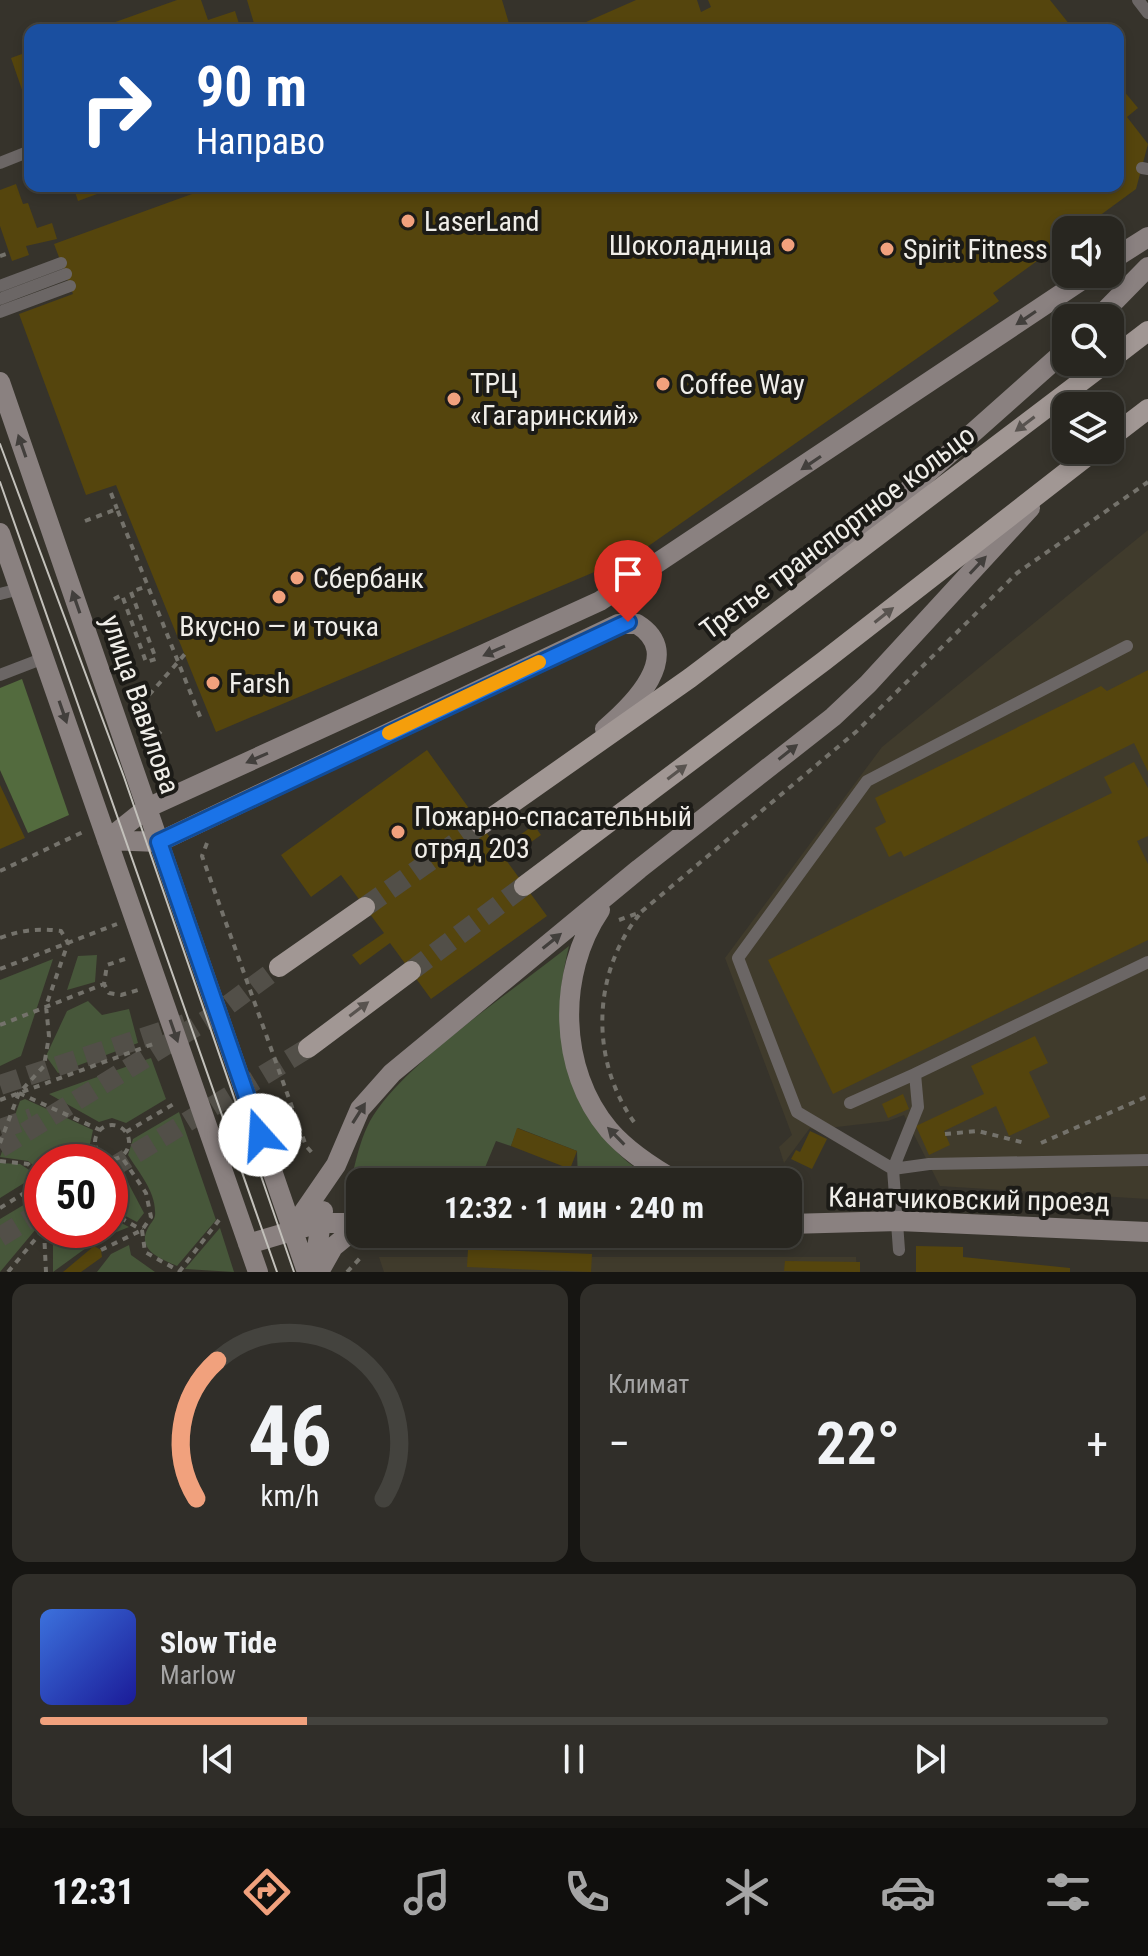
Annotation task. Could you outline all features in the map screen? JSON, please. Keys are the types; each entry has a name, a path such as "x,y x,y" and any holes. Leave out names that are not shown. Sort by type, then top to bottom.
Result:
{"main road":[{"path":"1124,252 1148,237"},
{"path":"1112,304 1148,267"},
{"path":"107,840 147,808 600,601 1070,288"},
{"name":"Третье транспортное кольцо","path":"1124,349 1148,331"},
{"path":"733,646 1052,362"},
{"name":"Третье транспортное кольцо","path":"481,825 733,646 1089,376"},
{"name":"улица Вавилова","path":"0,382 292,1229 313,1272"},
{"path":"1124,427 1148,409"},
{"path":"524,886 824,661 1077,464"},
{"path":"313,1272 319,1223 336,1165 360,1109 392,1073 639,869 833,717 868,684 1055,481"},
{"path":"0,533 10,592 44,658 258,1272"},
{"path":"107,840 159,842 618,624 637,624 646,629 655,650 652,677 626,711 551,776"},
{"path":"639,869 601,910 586,932 573,968 570,1035 587,1092 608,1129 654,1168"},
{"path":"279,967 365,907"},
{"path":"308,1048 411,971"},
{"path":"292,1229 336,1165"},
{"name":"Канатчиковский проезд","path":"802,1224 899,1221 1148,1232"},
{"path":"248,1244 319,1223 346,1224"},
{"path":"313,1272 346,1236"}],"lane":[{"path":"1138,0 1148,13"},
{"path":"0,163 24,153"},
{"path":"0,286 66,274"},
{"path":"0,299 66,274"},
{"path":"0,312 66,274"},
{"path":"1127,646 867,781 738,958 797,1112 893,1169 929,1164 1148,1160"},
{"path":"0,675 44,658"},
{"path":"850,1103 1148,962"},
{"path":"899,1250 893,1169 918,1107 915,1074"}],"path":[{"path":"0,256 9,253"},
{"path":"1017,573 1148,482"},
{"path":"111,493 201,719"},
{"path":"85,521 117,509"},
{"path":"114,599 122,595 146,662 156,659 131,592 147,586"},
{"path":"149,695 185,654"},
{"path":"157,736 162,730"},
{"path":"0,871 85,831"},
{"path":"208,842 202,856 306,1146 314,1155"},
{"path":"641,912 626,931 612,960 604,989 602,1020 604,1051 611,1080 641,1132"},
{"path":"0,969 123,922"},
{"path":"0,938 21,930 46,929 61,931 68,943 46,1006 49,1036 44,1066 19,1093 0,1143"},
{"path":"133,956 107,965 104,984 109,993 121,995 144,988"},
{"path":"0,1025 104,984"},
{"path":"0,1100 162,1041"},
{"path":"19,1093 100,1130"},
{"path":"945,1134 978,1131 1035,1146 1148,1096"},
{"path":"125,1132 183,1099"},
{"path":"96,1144 95,1138 100,1130 110,1125 125,1132 128,1144"},
{"path":"0,1161 24,1164"},
{"path":"101,1250 142,1230 151,1217 152,1205 128,1167"},
{"path":"0,1208 24,1192"},
{"path":"142,1230 145,1252 180,1272 220,1219"},
{"path":"128,1222 142,1230"},
{"path":"8,1272 29,1248"},
{"path":"45,1248 46,1272"},
{"path":"347,1272 363,1255"}],"shaded area":[{"path":"1148,530 1148,1199 940,1186 904,1115 888,1121 828,1128 824,1134 810,1128 784,1163 779,1147 792,1135 725,958 882,747"},
{"path":"379,1257 856,1257 857,1272 384,1272"}],"green space":[{"path":"22,679 69,815 28,833 0,770 0,688"},
{"path":"569,946 560,1008 569,1063 596,1124 624,1159 636,1168 578,1168 577,1151 518,1128 511,1146 496,1141 485,1168 354,1168 362,1138 386,1099 407,1076 462,1028"},
{"path":"97,955 95,982 67,990 78,956"},
{"path":"53,959 21,1056 0,1066 0,980"},
{"path":"88,1001 102,1015 129,1009 138,1043 58,1073 46,1056 67,1011"},
{"path":"151,1058 166,1099 126,1123 112,1118 99,1122 49,1094"},
{"path":"25,1099 93,1130 90,1144 24,1144 24,1160 0,1157 20,1101"},
{"path":"179,1112 216,1220 177,1266 152,1253 145,1242 155,1216 154,1204 128,1155 133,1139"},
{"path":"0,1163 24,1167 24,1183 0,1198"},
{"path":"128,1183 144,1213 137,1222 128,1217"},
{"path":"24,1205 24,1243 0,1272 0,1219"},
{"path":"219,1229 234,1272 185,1269"},
{"path":"128,1246 131,1255 155,1272 97,1272 111,1254"},
{"path":"53,1248 86,1248 53,1272"}],"building":[{"path":"177,0 201,0 208,20 235,11 239,24 110,24"},
{"path":"247,0 502,0 509,24 254,24"},
{"path":"636,0 697,0 701,12 711,7 708,0 1050,0 1069,24 582,24"},
{"path":"24,53 24,96 11,58"},
{"name":"ТРЦ «Гагаринский»","path":"1124,91 1138,108 1127,117 1148,144 1136,189 1099,216 1052,216 1052,250 993,293 999,301 637,554 216,732 116,485 86,495 19,314 73,294 54,244 197,192 1124,192"},
{"path":"16,184 23,204 28,203 37,228 52,223 57,239 26,246 29,255 12,261 0,226 0,190"},
{"path":"75,192 103,192 78,201"},
{"path":"1148,670 1148,772 1134,743 904,857 901,851 889,857 875,828 886,822 875,798 1101,686 1107,691"},
{"path":"427,750 499,850 534,825 541,835 506,860 547,916 431,999 390,943 360,965 352,955 384,933 341,875 311,897 281,855"},
{"path":"1134,762 1148,788 1148,836 1137,841 1148,864 1148,940 833,1094 768,960 1112,793 1104,777"},
{"path":"0,785 25,838 0,849"},
{"path":"1035,1036 1048,1063 1029,1072 1050,1117 1009,1136 996,1106 944,1131 950,1145 929,1155 916,1126 984,1094 971,1066"},
{"path":"903,1094 909,1109 888,1118 882,1104"},
{"path":"517,1128 577,1151 570,1168 567,1168 511,1146"},
{"path":"810,1131 827,1139 812,1169 791,1159 796,1150 800,1152"},
{"path":"916,1246 963,1247 963,1257 1070,1268 1070,1272 916,1272"},
{"path":"92,1248 101,1250 102,1257 81,1272 63,1272"},
{"path":"468,1249 592,1254 591,1272 467,1267"},
{"path":"785,1261 860,1262 860,1272 784,1271"}],"tunnel":[{"path":"365,907 481,825"},
{"path":"411,971 524,886"},
{"path":"0,1148 216,1014 279,967"},
{"path":"0,1085 185,1024"},
{"path":"128,1158 308,1048"},
{"path":"0,1129 32,1118"},
{"path":"0,1237 24,1222"}],"tram line":[{"path":"0,444 124,777 294,1272"},
{"path":"0,482 277,1272"}],"slow traffic":[{"path":"389,733 539,662"}],"place":[{"name":"LaserLand","path":"408,221"},
{"name":"Шоколадница","path":"788,245"},
{"name":"Spirit Fitness","path":"887,249"},
{"name":"Coffee Way","path":"663,384"},
{"name":"ТРЦ «Гагаринский»","path":"454,399"},
{"name":"Сбербанк","path":"297,578"},
{"name":"Вкусно — и точка","path":"279,597"},
{"name":"Farsh","path":"213,683"},
{"name":"Пожарно-спасательный отряд 203","path":"398,832"}],"route":[{"path":"260,1135 159,842 618,624 628,622"}]}
